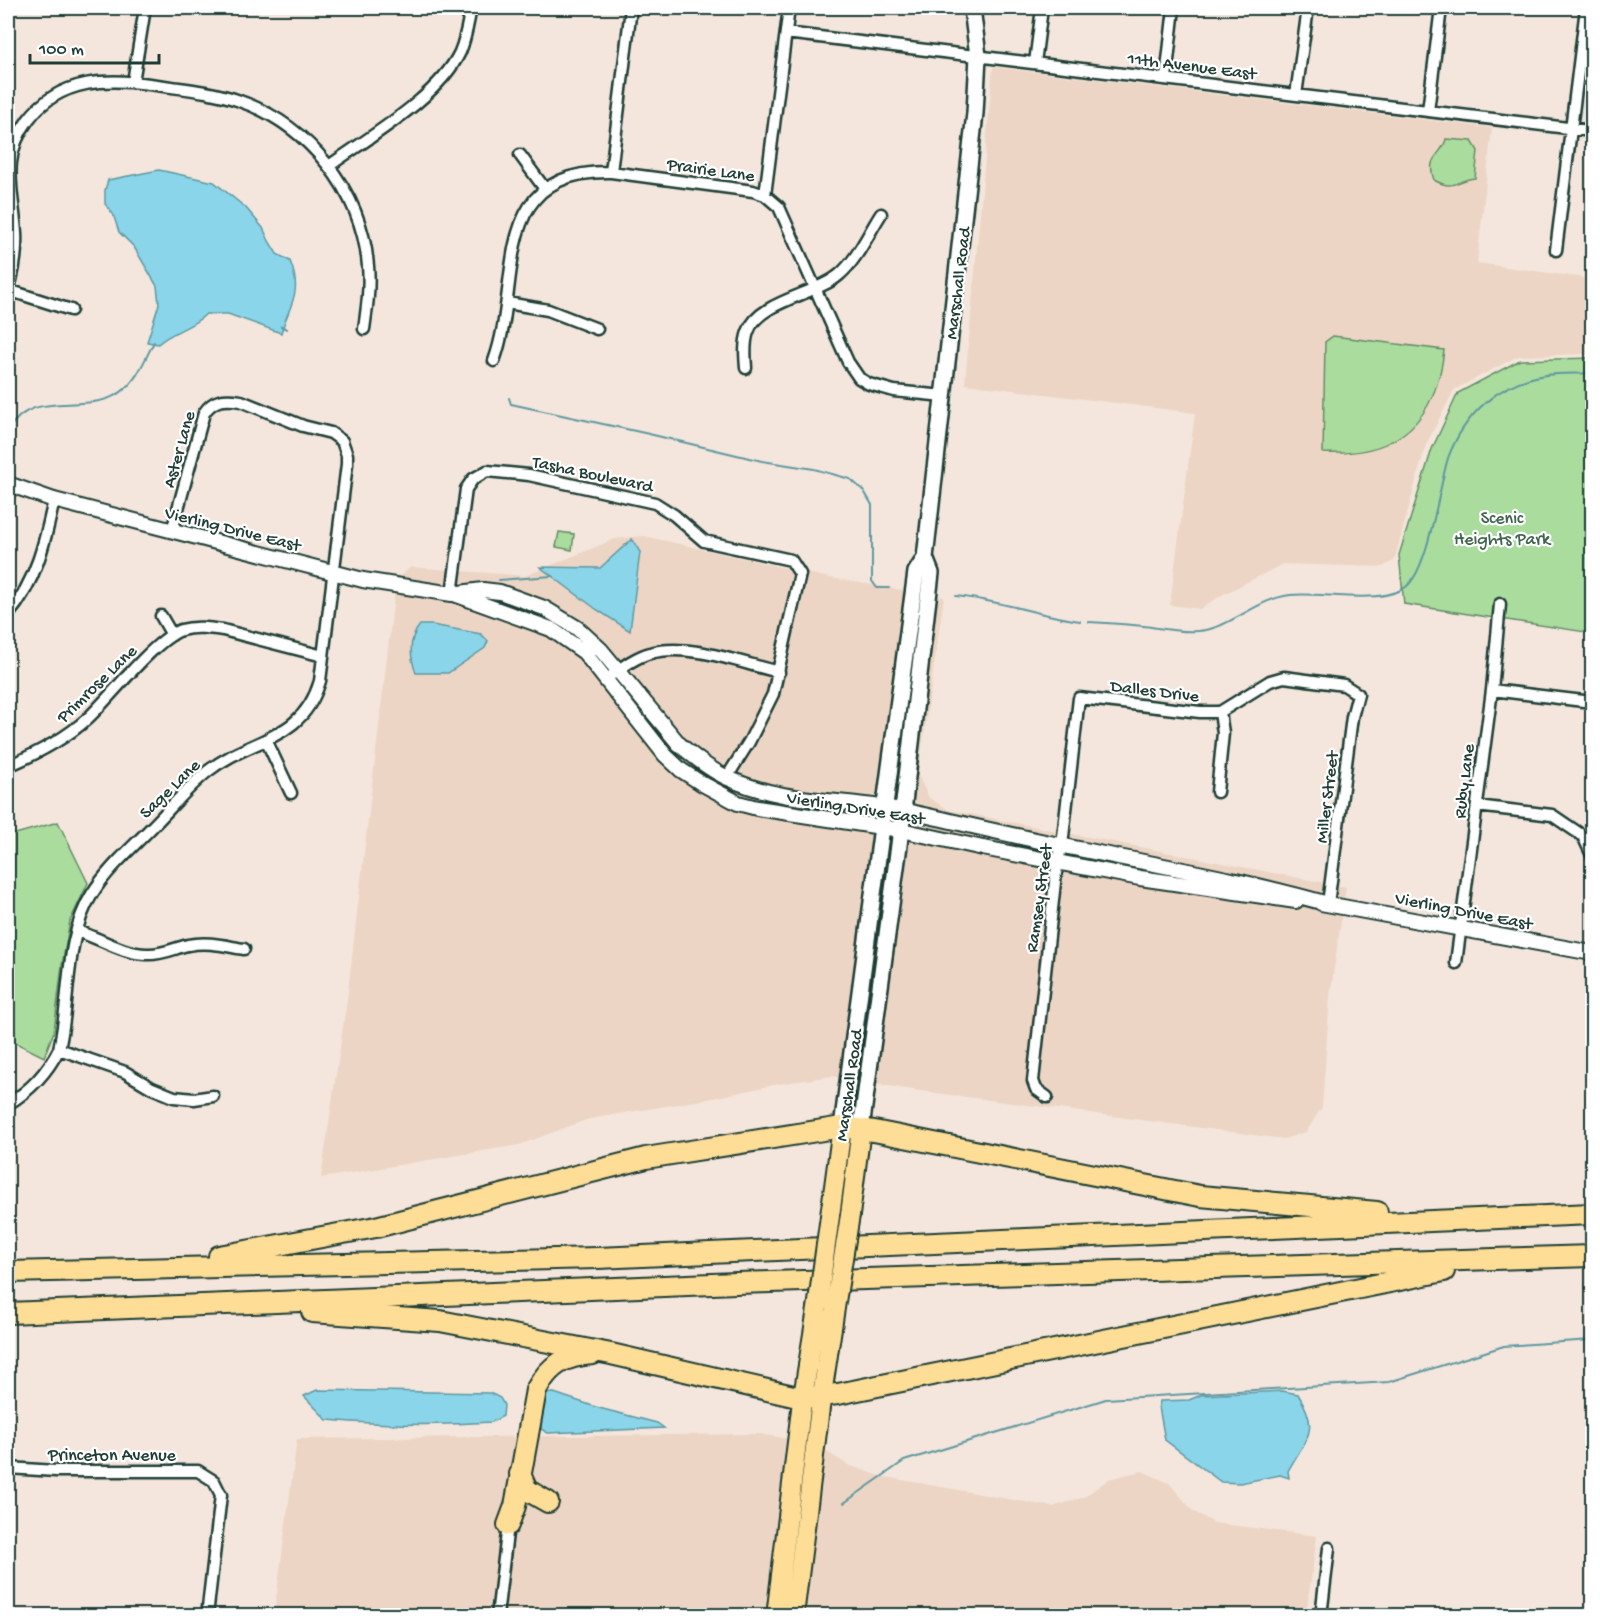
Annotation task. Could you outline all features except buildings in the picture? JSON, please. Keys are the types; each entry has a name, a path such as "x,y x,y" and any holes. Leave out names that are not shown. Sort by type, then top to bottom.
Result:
{"highway":[{"name":"Marschall Road","path":"776,1616 812,1397 835,1308 850,1215 852,1129"},
{"name":"Marschall Road","path":"794,1616 817,1309 830,1216 852,1129"},
{"path":"137,1268 244,1252 375,1227 645,1158 852,1129 1200,1196 1295,1206 1461,1218"},
{"path":"8,1272 598,1258 1004,1241 1461,1218 1593,1214"},
{"path":"114,1308 337,1313 440,1321 611,1354 812,1397 838,1394 1429,1273 1514,1262 1593,1257"},
{"path":"8,1313 781,1282 1593,1257"},
{"path":"508,1525 515,1506 536,1390 544,1375 553,1366 579,1355 611,1354"},
{"path":"520,1474 527,1490 548,1502"}],"main road":[{"name":"Marschall Road","path":"852,1129 885,808 916,572 925,558 972,154 978,56 972,8"},
{"name":"Marschall Road","path":"852,1129 901,830 931,573 925,558"}],"street":[{"path":"133,82 145,8"},
{"path":"329,166 425,97 446,74 460,52 471,8"},
{"path":"611,172 631,8"},
{"path":"765,195 789,8"},
{"path":"1035,63 1042,8"},
{"path":"1166,78 1174,8"},
{"path":"1296,95 1308,8"},
{"path":"1428,111 1441,8"},
{"path":"1556,250 1586,8"},
{"name":"11th Avenue East","path":"786,33 1593,131"},
{"path":"71,310 8,290 13,276 16,247 9,168 20,132 38,109 60,92 89,82 109,80 206,91 239,101 257,108 307,142 329,166 349,197 357,215 366,249 369,293 364,329"},
{"path":"520,155 545,189"},
{"name":"Prairie Lane","path":"494,361 503,333 516,235 524,214 545,189 560,180 576,174 611,172 739,189 765,195 779,207 848,362 859,378 878,388 944,396"},
{"path":"746,368 746,340 753,322 770,309 815,289 841,274 881,214"},
{"path":"507,303 548,310 597,328"},
{"name":"Aster Lane","path":"172,531 204,413 214,402 230,399 241,401 303,426 325,430 337,437"},
{"name":"Sage Lane","path":"8,1104 34,1086 52,1064 59,1048 77,930 86,905 101,881 195,783 222,761 285,730 309,709 320,681 347,464 345,447 337,437"},
{"name":"Tasha Boulevard","path":"452,594 466,489 473,479 487,471 529,475 655,503 674,515 704,541 791,560 800,574 773,694 727,777"},
{"name":"Vierling Drive East","path":"8,484 54,500 363,580 452,594 551,629 584,652 665,755 681,770 738,803 777,813 901,830 1140,878 1273,899 1328,904 1593,953"},
{"path":"8,615 28,587 36,569 54,500"},
{"name":"Vierling Drive East","path":"452,594 483,590 500,592 544,608 577,628 601,650 679,744 694,757 727,777 772,792 903,811 1060,846 1274,888 1328,904"},
{"name":"Ruby Lane","path":"1456,963 1492,690 1500,604"},
{"path":"161,616 172,635"},
{"name":"Primrose Lane","path":"8,766 45,748 85,721 153,650 172,635 193,628 208,628 323,656"},
{"path":"606,680 639,657 672,649 697,652 779,672"},
{"name":"Dalles Drive","path":"1079,698 1200,712 1220,712 1270,681 1284,677 1344,685 1358,694"},
{"path":"1492,690 1593,702"},
{"name":"Miller Street","path":"1328,904 1352,717 1358,694"},
{"name":"Ramsey Street","path":"1047,1097 1036,1089 1033,1081 1057,862 1079,698"},
{"path":"1217,792 1223,733 1220,712"},
{"path":"266,740 291,793"},
{"path":"721,795 729,791 772,792"},
{"path":"1477,806 1552,815 1583,836 1593,855"},
{"path":"77,930 122,949 147,954 200,944 214,944 244,950"},
{"path":"59,1048 125,1072 174,1097 194,1099 213,1096"},
{"name":"Princeton Avenue","path":"8,1468 56,1471 198,1472 214,1480 221,1496 207,1616"},
{"path":"497,1616 508,1525"},
{"path":"1321,1616 1329,1548"}],"shaded area":[{"path":"993,67 1492,128 1477,263 1592,279 1592,354 1518,356 1454,390 1426,445 1394,561 1382,567 1283,564 1222,595 1200,609 1170,605 1195,413 965,384"},
{"path":"644,536 825,577 944,597 918,775 929,798 949,810 1346,887 1330,996 1322,1107 1306,1132 1284,1139 906,1089 832,1076 589,1119 519,1145 321,1178 347,1000 396,580 411,567 525,576 615,539"},
{"path":"759,1434 813,1443 848,1465 880,1476 1053,1507 1084,1497 1109,1479 1142,1471 1169,1483 1193,1511 1214,1523 1317,1536 1306,1615 274,1616 297,1439"}],"green space":[{"path":"1446,139 1472,141 1478,151 1475,178 1451,185 1434,180 1433,161"},
{"path":"1333,336 1444,350 1440,375 1422,415 1408,430 1392,441 1372,449 1349,453 1323,453 1325,342"},
{"name":"Scenic Heights Park","path":"1592,358 1592,633 1404,604 1399,555 1432,449 1458,393 1520,360"},
{"path":"559,532 574,534 572,550 556,547"},
{"path":"58,822 88,883 70,921 54,1031 44,1057 8,1039 8,836"}],"water":[{"path":"159,170 214,182 246,208 263,228 277,254 290,261 294,272 294,298 281,333 228,314 206,314 195,323 158,344 147,342 159,304 157,286 134,247 119,232 113,214 105,204 105,190 108,180"},
{"path":"632,539 640,552 630,631 540,567 600,568"},
{"path":"420,625 481,634 488,641 485,648 448,673 416,673 411,648 413,636"},
{"path":"317,1390 490,1393 500,1398 504,1405 503,1416 492,1422 451,1424 389,1424 327,1420 304,1396"},
{"path":"1282,1391 1298,1394 1309,1417 1310,1426 1305,1442 1288,1471 1289,1478 1280,1475 1240,1483 1221,1482 1165,1440 1160,1401 1189,1400 1201,1395"},
{"path":"554,1393 599,1408 657,1423 664,1428 548,1433 541,1429 542,1394"}],"waterway":[{"path":"281,326 287,329"},
{"path":"8,431 18,417 31,409 45,405 92,402 107,399 121,392 136,376 154,342"},
{"path":"1089,622 1198,631 1221,625 1266,602 1290,595 1370,597 1399,591 1409,584 1422,560 1448,458 1463,428 1473,415 1498,393 1529,379 1552,374 1592,373"},
{"path":"509,398 511,404 762,461 814,469 850,479 864,491 872,505 872,581 877,588 889,588"},
{"path":"499,580 553,576"},
{"path":"956,596 1080,621"},
{"path":"844,1503 904,1461 1106,1399 1389,1382 1504,1346 1592,1340"}]}
